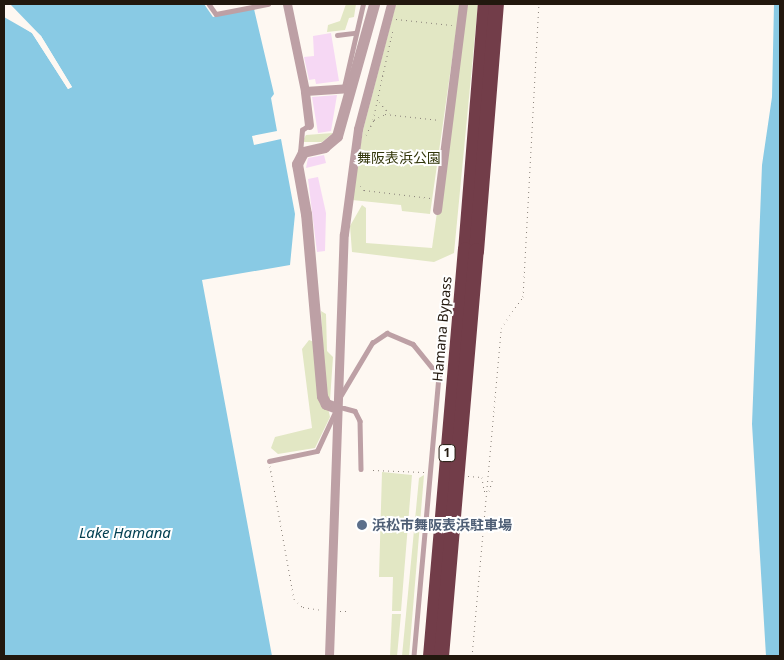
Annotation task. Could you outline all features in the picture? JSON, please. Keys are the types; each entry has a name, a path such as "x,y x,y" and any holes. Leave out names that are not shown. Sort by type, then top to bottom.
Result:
{"highway":[{"name":"Hamana Bypass","path":"441,656 486,4"},
{"name":"Hamana Bypass","path":"430,656 496,4"}],"street":[{"path":"287,4 305,91 309,125"},
{"path":"338,404 326,404 322,396 306,214 297,164 301,154 324,147 337,136 348,87 374,4"},
{"path":"437,210 464,4"},
{"path":"329,656 347,196 358,129 394,8"},
{"path":"305,91 348,87"}],"lane":[{"path":"209,4 216,14 268,4"},
{"path":"348,87 354,32 363,4"},
{"path":"337,35 354,32"},
{"path":"301,154 302,130 309,125"},
{"path":"269,460 317,451 338,404 372,343 387,332 413,344 438,376 414,656"},
{"path":"338,404 358,416 361,469"}],"path":[{"path":"472,656 500,328 523,297 539,4"},
{"path":"365,139 379,102 396,19 394,8"},
{"path":"396,19 458,26"},
{"path":"379,102 390,114 406,119 446,120"},
{"path":"372,124 390,114"},
{"path":"359,181 364,190 436,199"},
{"path":"269,460 291,592 303,608 324,610"},
{"path":"373,470 423,472"},
{"path":"469,476 482,477 486,491"},
{"path":"486,491 494,478"},
{"path":"337,611 349,611"}],"green space":[{"path":"346,4 356,4 354,17 349,18 345,30 327,32 328,25 340,21"},
{"name":"舞阪表浜公園","path":"396,4 460,4 430,214 402,211 401,205 352,200 363,130"},
{"path":"466,4 478,4 454,253 434,262 352,252 350,226 362,205 366,208 366,243 432,248"},
{"path":"333,133 322,142 302,142 306,135"},
{"path":"321,311 326,314 327,351 333,357 330,400 326,395"},
{"path":"309,340 314,342 330,417 315,448 278,454 271,448 275,437 312,428 302,349"},
{"path":"382,472 412,475 401,611 392,611 393,577 379,577"},
{"path":"424,475 409,656 402,656 419,478"},
{"path":"392,614 401,614 397,656 390,656"}],"water":[{"name":"Lake Hamana","path":"10,4 204,4 213,17 254,9 274,94 271,98 277,131 252,136 254,145 281,139 295,214 290,265 202,280 272,656 4,656 4,17 32,33 68,89 72,87 41,36"},
{"path":"774,4 780,4 780,656 766,656 752,424 762,165 772,97"}],"pier":[{"path":"4,15 33,31 22,20 41,36 72,87 68,89 32,33"}],"building":[{"path":"331,33 339,81 316,84 315,79 309,80 304,57 314,56 313,36"},
{"path":"337,95 331,131 318,133 312,97"},
{"path":"324,155 326,163 306,168 308,158"},
{"path":"318,177 326,213 325,251 317,252 308,179"}],"place":[{"name":"浜松市舞阪表浜駐車場","path":"362,525"}]}
